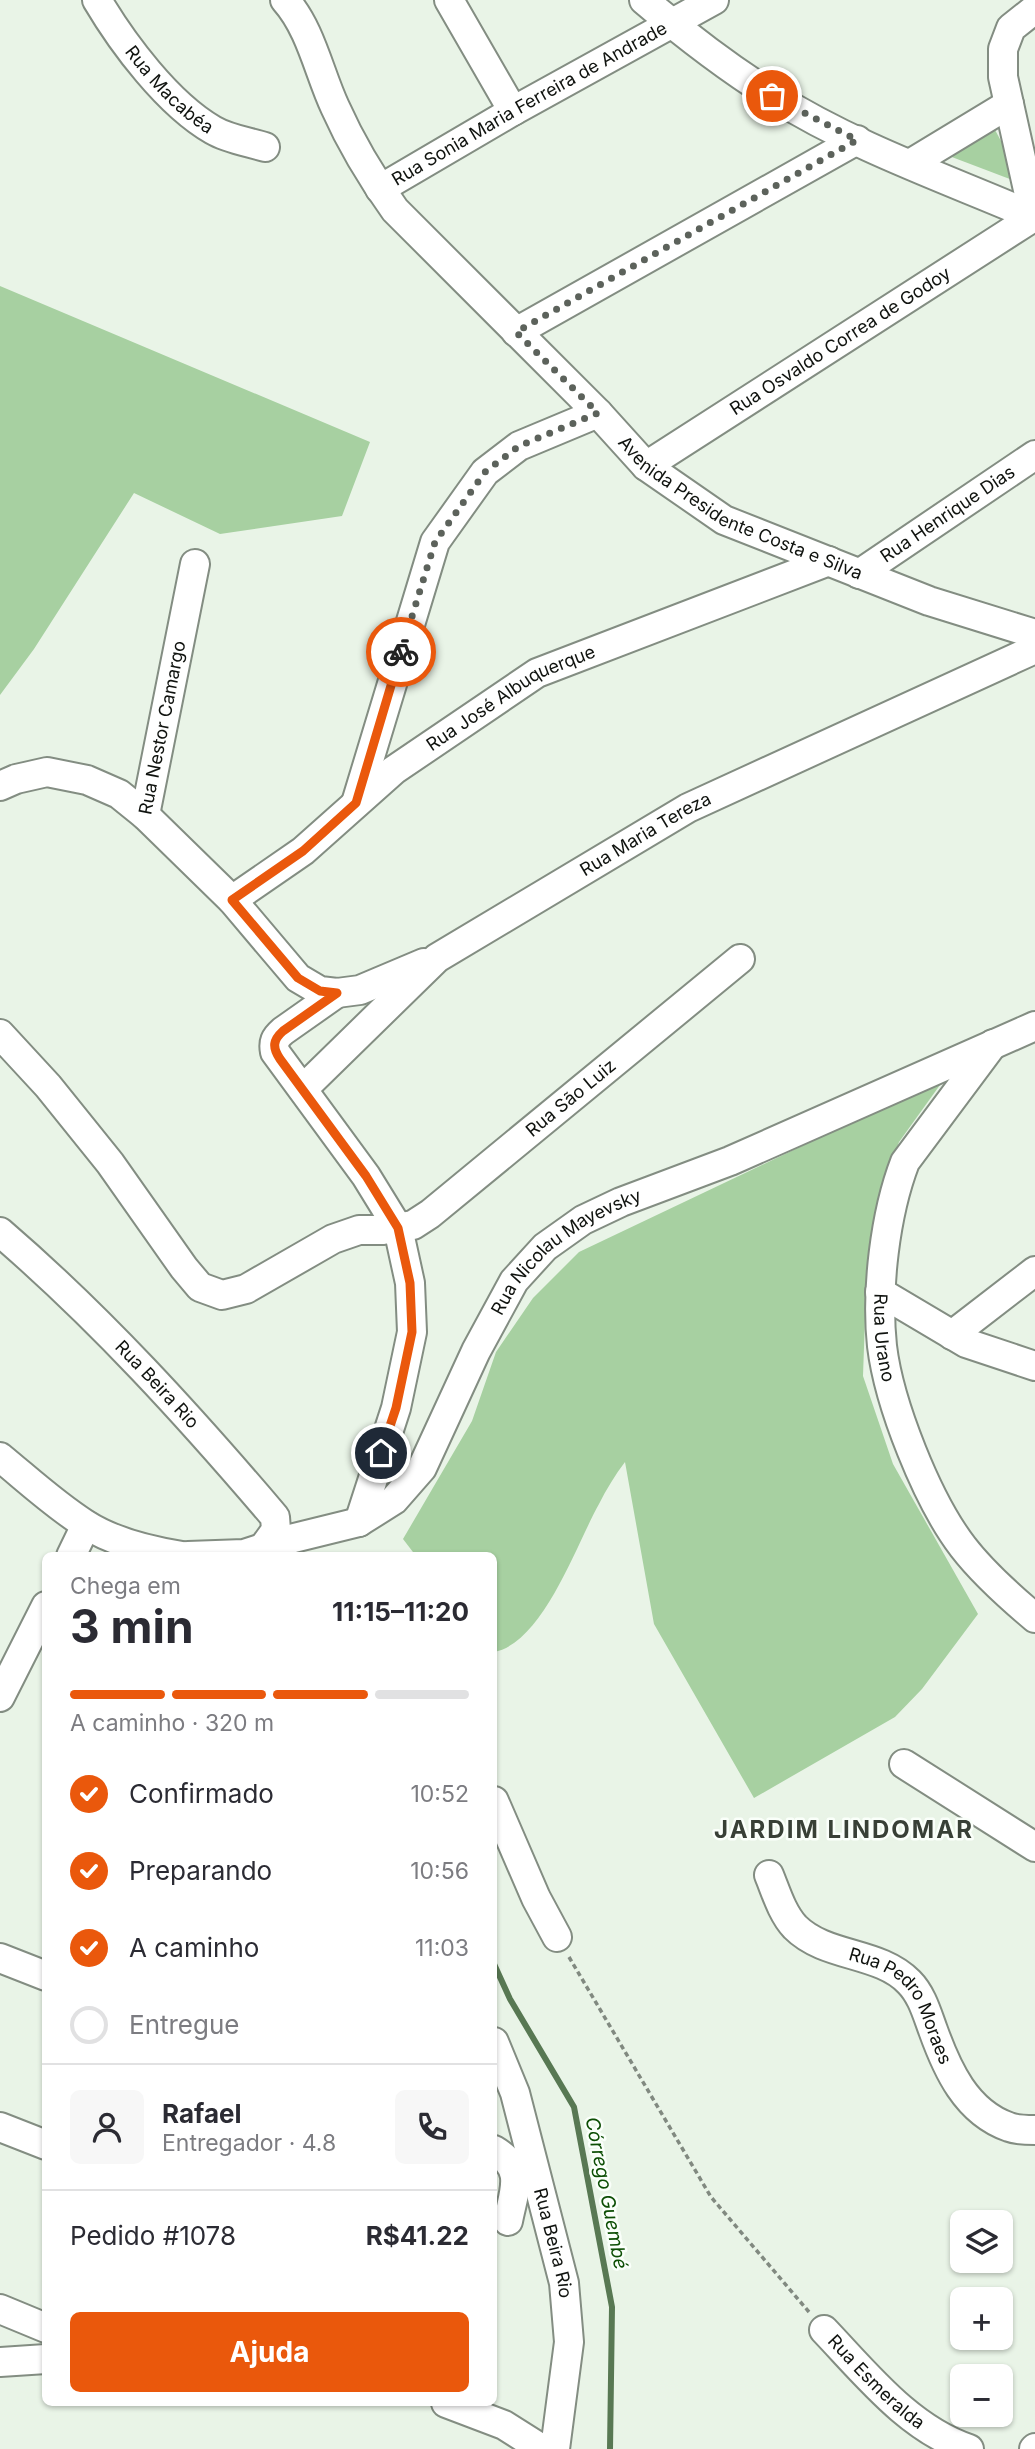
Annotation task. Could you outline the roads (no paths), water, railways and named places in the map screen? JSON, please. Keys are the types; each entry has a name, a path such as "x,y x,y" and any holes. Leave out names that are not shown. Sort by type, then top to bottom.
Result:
{"street":[{"name":"Rua Macabéa","path":"97,0 152,77 188,111 214,131 265,147"},
{"name":"Avenida Presidente Costa e Silva","path":"285,0 307,36 336,110 380,189 395,210 598,413 646,466 724,520 929,601 1035,634"},
{"path":"449,0 513,111"},
{"path":"644,0 772,96 857,140 1035,217"},
{"name":"Rua Sonia Maria Ferreira de Andrade","path":"380,189 513,111 714,0"},
{"path":"1035,9 1012,28 1003,50 1003,77 1035,217"},
{"path":"910,164 1009,104"},
{"path":"516,332 857,140"},
{"name":"Rua Osvaldo Correa de Godoy","path":"646,466 1035,217"},
{"path":"356,803 435,542 485,472 519,446 598,413"},
{"name":"Rua Henrique Dias","path":"859,574 1035,455"},
{"name":"Rua José Albuquerque","path":"232,900 303,851 394,770 537,673 829,561"},
{"name":"Rua Nestor Camargo","path":"195,564 145,816 232,900 298,978 320,991 337,993"},
{"name":"Rua Maria Tereza","path":"303,1089 437,958 688,808 1035,649"},
{"path":"0,786 16,779 47,772 87,780 119,794 145,816"},
{"path":"359,1522 396,1408 412,1332 410,1283 398,1228 366,1176 275,1052 275,1038 337,993 360,990 437,958"},
{"name":"Rua São Luiz","path":"398,1228 413,1225 430,1214 740,959"},
{"name":"Rua Nicolau Mayevsky","path":"262,1552 300,1547 359,1522 394,1500 422,1468 476,1351 514,1281 554,1240 583,1220 621,1202 730,1161 1035,1026"},
{"path":"0,1034 48,1086 110,1163 200,1287 222,1295 246,1289 333,1238 359,1230 398,1228"},
{"name":"Rua Urano","path":"995,1042 905,1162 897,1182 883,1259 880,1292 882,1347 910,1447 932,1496 963,1547 1013,1600 1035,1618"},
{"name":"Rua Beira Rio","path":"0,1232 43,1269 129,1353 275,1517 276,1530 262,1552"},
{"path":"952,1335 1035,1270"},
{"path":"880,1292 966,1343 1035,1366"},
{"path":"0,1457 86,1525 105,1535 159,1552"},
{"path":"73,1552 86,1525"},
{"path":"0,1697 42,1614"},
{"path":"904,1764 1035,1847"},
{"path":"497,1802 536,1898 557,1937"},
{"name":"Rua Pedro Moraes","path":"769,1875 784,1911 795,1927 811,1938 897,1972 910,1983 919,1996 945,2062 965,2096 986,2116 1010,2128 1035,2130"},
{"path":"0,1958 42,1974"},
{"name":"Rua Beira Rio","path":"497,2049 515,2093 564,2283 569,2342 555,2449"},
{"path":"0,2127 42,2143"},
{"path":"497,2152 508,2158 516,2176 508,2221"},
{"path":"0,2309 42,2326"},
{"name":"Rua Esmeralda","path":"824,2330 887,2396 924,2426 953,2444 970,2449"},
{"path":"0,2361 42,2359"},
{"path":"454,2406 504,2425 541,2449"}],"waterway":[{"name":"Córrego Guembé","path":"497,1971 510,1999 574,2107 612,2307 610,2449"}],"district":[{"name":"JARDIM LINDOMAR","path":"844,1830"}]}
